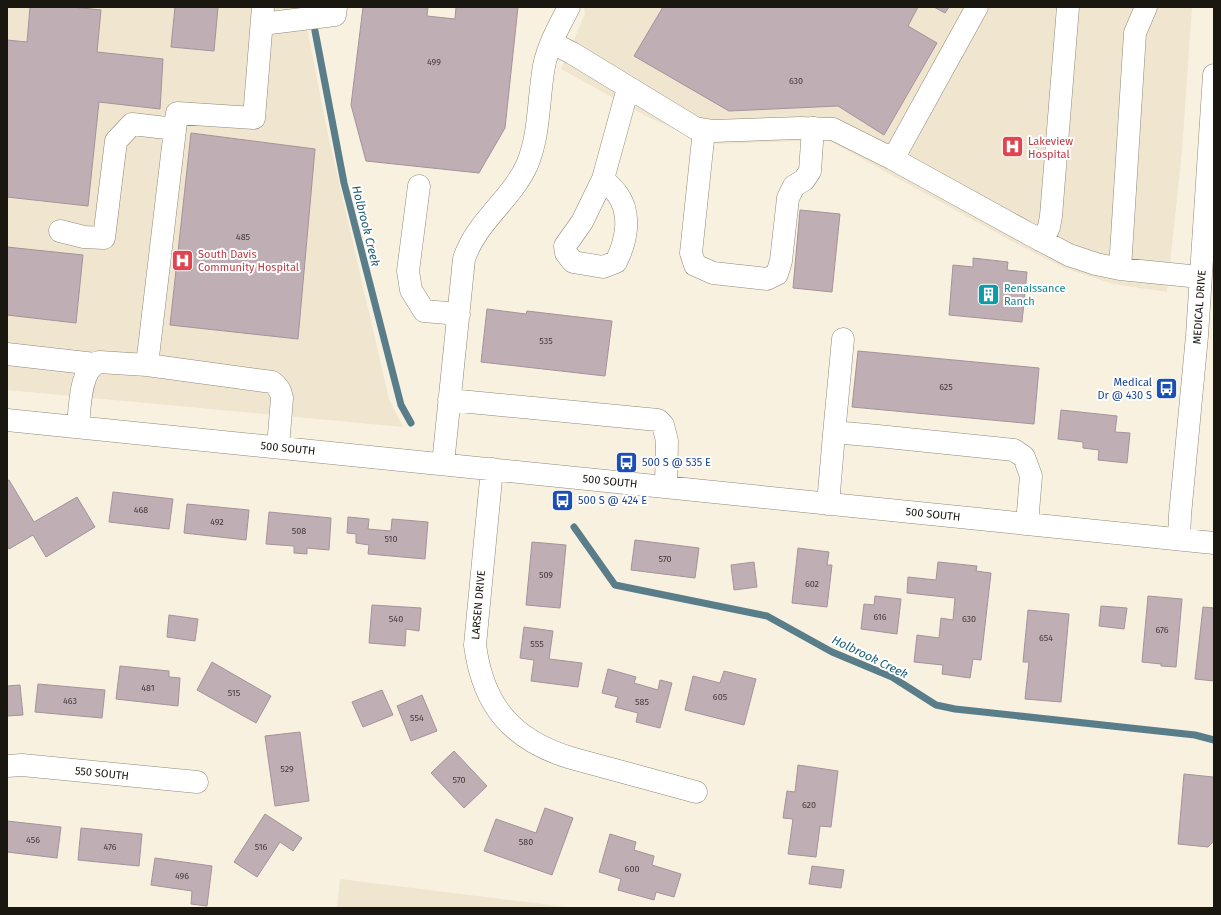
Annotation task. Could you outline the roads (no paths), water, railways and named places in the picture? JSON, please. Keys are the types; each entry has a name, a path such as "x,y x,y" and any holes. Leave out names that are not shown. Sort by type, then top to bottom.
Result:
{"street":[{"path":"147,364 177,113 254,118 263,16 335,15 336,7"},
{"path":"443,464 464,259 468,247 475,235 519,179 526,166 537,133 544,65 552,43 569,7"},
{"path":"893,159 977,7"},
{"path":"1042,241 1049,226 1051,216 1068,7"},
{"path":"1120,270 1136,32 1146,7"},
{"path":"552,43 572,53 689,124 704,130 833,129 893,159 1069,255 1120,270 1206,266"},
{"name":"MEDICAL DRIVE","path":"1179,539 1180,515 1206,266 1214,75"},
{"path":"603,179 628,88"},
{"path":"60,231 104,238 116,141 132,124 176,129"},
{"path":"704,130 691,252 696,265 714,273 767,279 777,274 781,261 788,198 794,186 804,180 810,171 813,128"},
{"path":"419,186 408,271 411,290 424,311 458,314"},
{"path":"828,504 843,339"},
{"path":"7,354 95,364"},
{"path":"78,427 83,381 90,369 95,364 99,362 147,364 272,382 281,393 282,398 278,447"},
{"path":"450,400 658,420 663,425 667,441 666,487"},
{"name":"500 SOUTH","path":"7,420 1214,543"},
{"path":"834,434 844,433 878,436 1014,450 1024,457 1031,476 1027,524"},
{"name":"LARSEN DRIVE","path":"492,469 475,645 477,662 482,680 492,700 509,724 523,736 538,745 571,758 696,792"},
{"name":"550 SOUTH","path":"7,766 22,765 197,782"}],"waterway":[{"name":"Holbrook Creek","path":"315,31 344,183 401,405 411,423"},
{"name":"Holbrook Creek","path":"574,527 615,585 767,616 832,652 892,677 936,705 955,709 1195,735 1214,740"}],"place":[{"name":"Lakeview Hospital","path":"1012,147"},
{"name":"South Davis Community Hospital","path":"182,260"},
{"name":"Renaissance Ranch","path":"988,294"},
{"name":"Medical Dr @ 430 S","path":"1167,388"},
{"name":"500 S @ 535 E","path":"626,462"},
{"name":"500 S @ 424 E","path":"563,500"}]}
